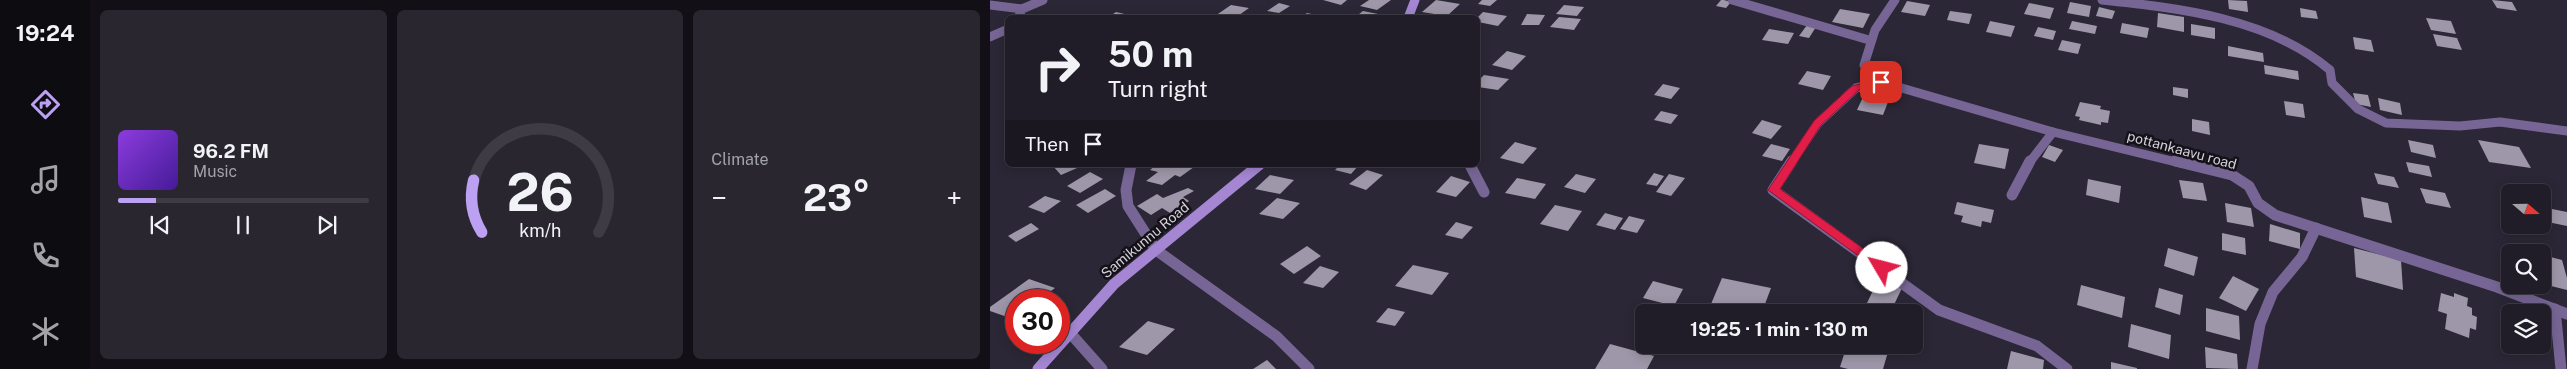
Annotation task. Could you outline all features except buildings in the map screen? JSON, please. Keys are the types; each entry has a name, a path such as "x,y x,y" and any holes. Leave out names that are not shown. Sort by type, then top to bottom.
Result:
{"main road":[{"path":"1409,15 1415,0"},
{"name":"Samikunnu Road","path":"1038,369 1114,284 1257,167"}],"street":[{"path":"990,6 1022,9 1044,0"},
{"path":"1732,0 1869,40 1884,13 1895,0"},
{"path":"2102,0 2169,7 2261,30 2316,58 2330,70 2332,84 2358,109 2386,123 2460,126 2500,122 2567,131"},
{"path":"1019,15 1022,9"},
{"path":"990,36 1005,30"},
{"name":"pottankaavu road","path":"1869,40 1864,65 1881,82 2053,132 2232,175 2249,186 2258,203 2275,215 2497,288 2567,314"},
{"path":"1881,82 1856,88 1818,123 1773,190 1939,310 2037,346 2067,369"},
{"path":"2012,194 2030,161 2053,132"},
{"path":"1131,167 1126,190 1128,206 1156,250 1276,336 1308,369"},
{"path":"1471,167 1484,192"},
{"path":"2252,369 2260,324 2273,292 2289,270 2302,257 2316,228"},
{"path":"2554,309 2561,369"},
{"path":"1071,334 1102,369"}],"route":[{"path":"1881,82 1856,88 1818,123 1773,190 1882,268"}]}
